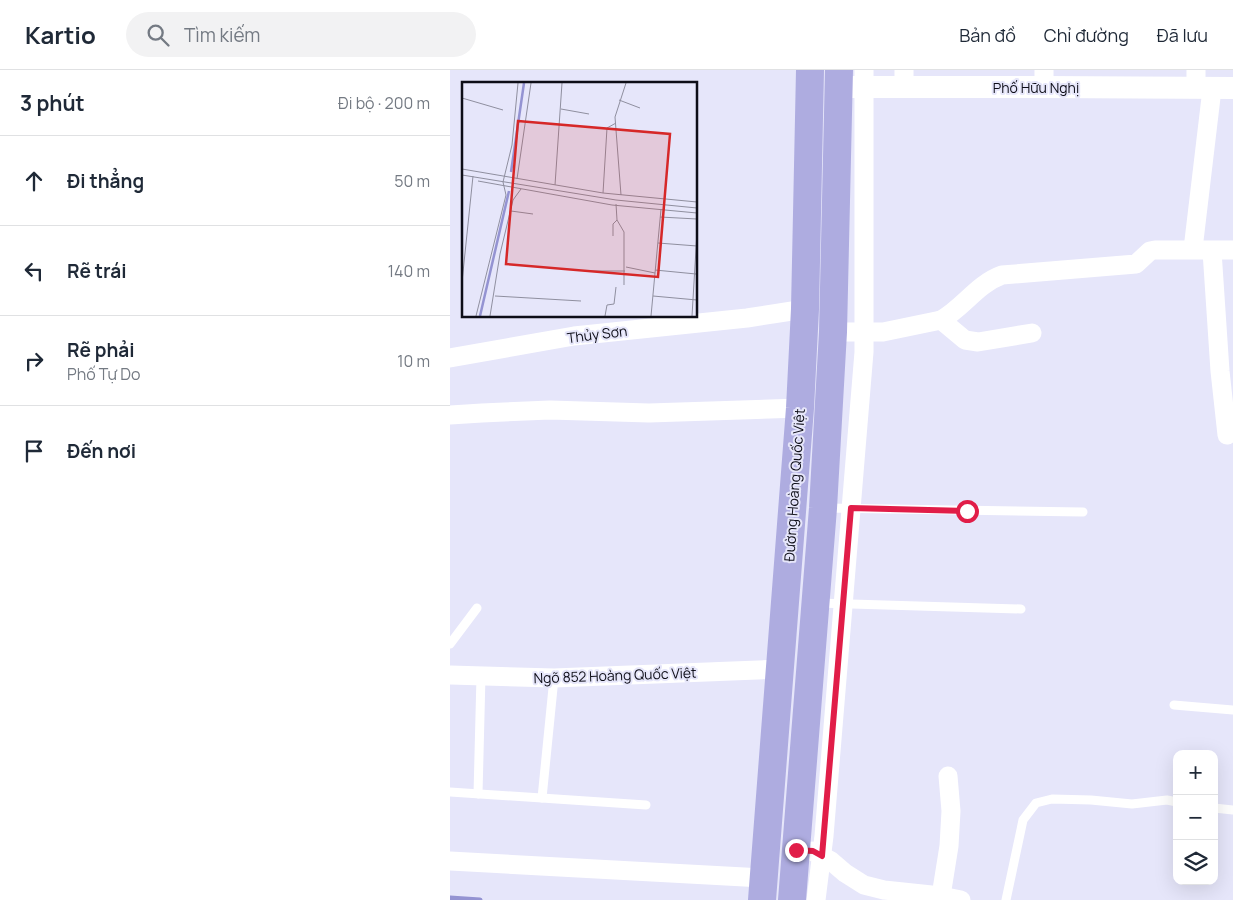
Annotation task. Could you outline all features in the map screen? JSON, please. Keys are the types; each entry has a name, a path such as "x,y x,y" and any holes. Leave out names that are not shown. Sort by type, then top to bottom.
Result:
{"highway":[{"name":"Đường Hoàng Quốc Việt","path":"762,889 800,408 805,309 810,70"},
{"path":"792,900 809,853 815,603 852,79"}],"street":[{"name":"Phố Hữu Nghị","path":"852,79 1044,78 1210,84"},
{"path":"816,900 809,853 843,604 864,352 852,79"},
{"path":"1193,249 1210,84"},
{"path":"833,332 884,332 941,320 979,288 1002,275 1136,264 1150,251 1233,250"},
{"path":"1212,251 1220,371 1227,435"},
{"name":"Thủy Sơn","path":"450,358 574,336 747,318 805,309"},
{"path":"941,320 965,340 978,342 1032,333"},
{"path":"450,415 550,410 649,413 800,408"},
{"name":"Ngõ 852 Hoàng Quốc Việt","path":"450,675 554,678 780,669"},
{"path":"941,896 949,846 951,811 948,776"},
{"path":"809,853 831,862 864,885 884,890 961,900"},
{"path":"450,861 762,889"}],"lane":[{"path":"823,508 1084,512"},
{"path":"815,603 1021,609"},
{"path":"450,644 478,608"},
{"path":"478,794 481,676"},
{"path":"542,798 554,678"},
{"path":"1174,706 1233,710"},
{"path":"450,792 646,805"},
{"path":"1006,900 1023,820 1036,804 1052,799 1132,804 1167,800 1173,801"},
{"path":"1218,808 1233,810"}],"waterway":[{"path":"450,898 480,900"}],"route":[{"path":"796,850 813,851 822,856 851,508 967,511"}]}
